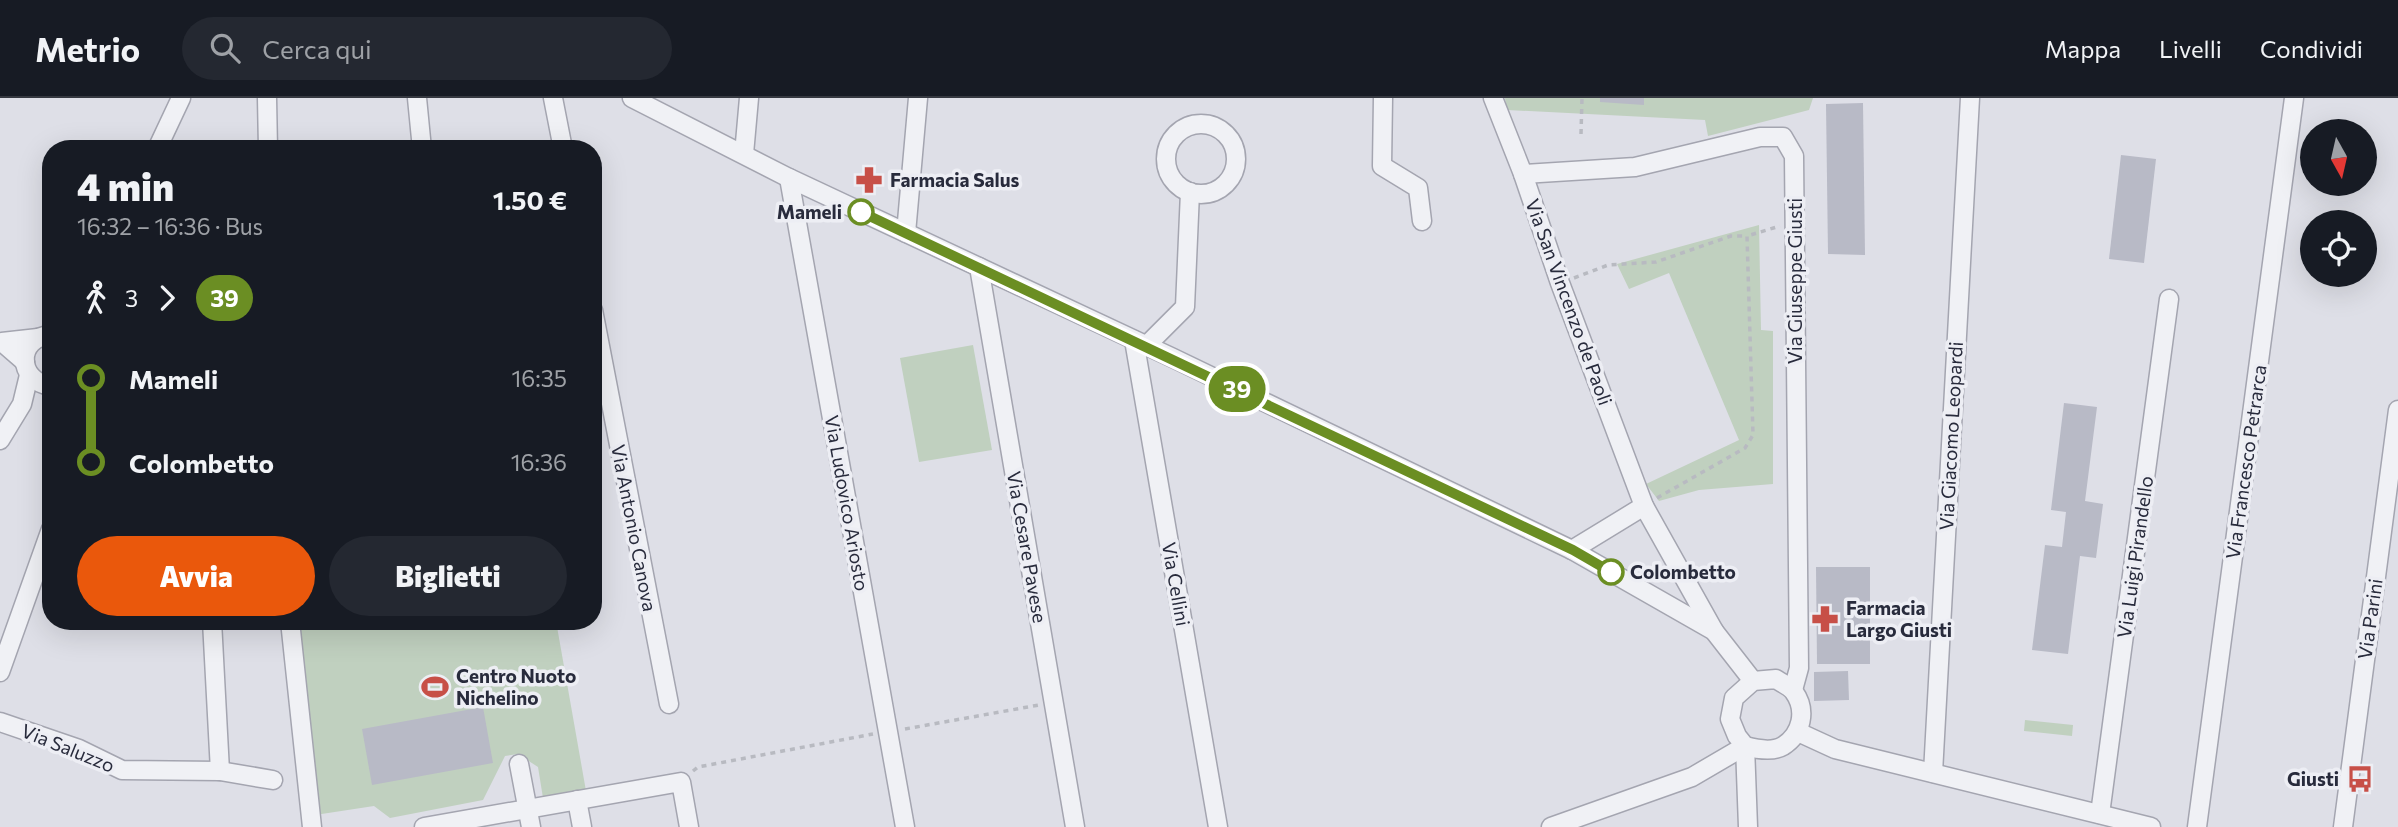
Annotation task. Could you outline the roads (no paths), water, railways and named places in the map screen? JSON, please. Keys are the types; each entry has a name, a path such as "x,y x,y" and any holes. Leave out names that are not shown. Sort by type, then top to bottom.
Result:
{"street":[{"path":"161,140 181,98"},
{"path":"267,98 268,140"},
{"path":"417,98 421,140"},
{"path":"553,98 561,140"},
{"path":"632,98 789,178 1573,550 1714,631 1753,681"},
{"path":"744,154 749,98"},
{"path":"906,233 918,98"},
{"path":"1383,98 1382,166 1418,188 1422,221"},
{"name":"Via San Vincenzo de Paoli","path":"1493,98 1643,506 1714,631"},
{"name":"Via Giacomo Leopardi","path":"1933,774 1970,98"},
{"name":"Via Francesco Petrarca","path":"2197,827 2294,98"},
{"path":"1197,123 1209,124 1223,130 1233,142 1237,153 1236,169 1230,180 1219,190 1207,194 1190,192 1172,180 1166,163 1167,148 1173,137 1185,127 1197,123"},
{"name":"Via Giuseppe Giusti","path":"1523,174 1635,167 1760,137 1783,137 1794,156 1799,668 1793,690"},
{"name":"Via Ludovico Ariosto","path":"789,178 905,827"},
{"path":"1140,343 1185,307 1190,192"},
{"name":"Via Cesare Pavese","path":"979,267 1075,827"},
{"name":"Via Luigi Pirandello","path":"2099,814 2169,299"},
{"path":"1,342 42,336"},
{"path":"0,440 22,404 30,345 42,338"},
{"path":"1,342 27,369 34,381 42,383"},
{"name":"Via Cellini","path":"1140,343 1218,827"},
{"name":"Via Antonio Canova","path":"602,357 669,704"},
{"name":"Via Parini","path":"2343,827 2398,410"},
{"path":"1573,550 1643,506"},
{"path":"0,672 42,554"},
{"path":"212,630 220,771"},
{"path":"291,630 312,827"},
{"path":"1551,827 1692,777 1745,746 1760,750 1782,747 1798,732 1802,710 1793,690 1776,679 1753,681 1734,698 1730,719 1745,746 1748,827"},
{"name":"Via Saluzzo","path":"0,722 79,749 122,770 220,771 273,780"},
{"path":"1798,732 1835,749 2151,827"},
{"path":"519,764 531,827"},
{"path":"424,827 681,782 689,827"},
{"path":"578,800 582,827"}],"place":[{"name":"Farmacia Salus","path":"869,180"},
{"name":"Mameli","path":"861,212"},
{"name":"Colombetto","path":"1611,572"},
{"name":"Farmacia Largo Giusti","path":"1825,619"},
{"name":"Centro Nuoto Nichelino","path":"435,687"},
{"name":"Giusti","path":"2360,779"}]}
